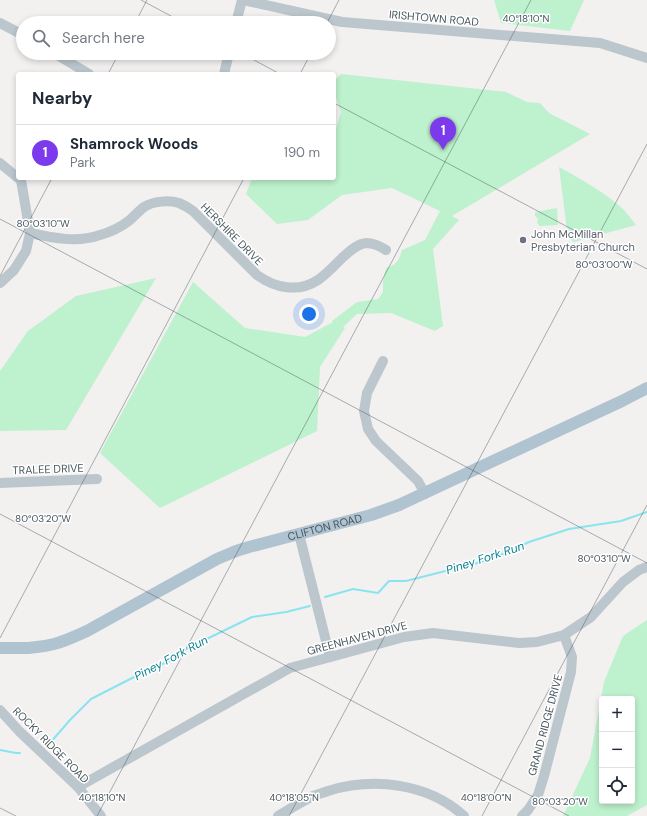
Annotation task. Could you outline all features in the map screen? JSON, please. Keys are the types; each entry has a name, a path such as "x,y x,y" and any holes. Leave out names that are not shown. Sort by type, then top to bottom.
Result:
{"main road":[{"name":"CLIFTON ROAD","path":"0,648 37,647 65,641 87,631 217,559 236,551 371,515 399,505 647,388"}],"street":[{"path":"238,16 242,0"},
{"name":"IRISHTOWN ROAD","path":"242,0 315,16"},
{"name":"IRISHTOWN ROAD","path":"336,21 600,43 647,58"},
{"path":"0,23 16,31"},
{"path":"66,60 86,72"},
{"path":"224,72 227,60"},
{"path":"0,163 16,176"},
{"path":"0,283 14,270 26,251 30,233 21,180"},
{"name":"HERSHIRE DRIVE","path":"30,233 62,238 86,239 100,236 116,229 149,204 167,201 176,202 187,207 196,214 262,279 275,285 288,288 301,287 316,281 351,250 362,244 376,244 386,250"},
{"path":"383,361 367,393 364,411 368,429 376,441 418,482 425,494"},
{"name":"TRALEE DRIVE","path":"0,482 97,479"},
{"path":"299,534 330,657"},
{"name":"GREENHAVEN DRIVE","path":"78,787 290,668 404,637 434,632 519,643 537,642 564,635 591,617 623,582 639,570 647,567"},
{"name":"GRAND RIDGE DRIVE","path":"522,816 538,795 571,672 572,657 564,635"},
{"name":"ROCKY RIDGE ROAD","path":"0,710 18,731 78,787 101,816"},
{"path":"278,816 314,796 341,787 366,784 391,784 417,790 438,798 464,816"}],"green space":[{"path":"494,0 584,0 570,31 501,23"},
{"path":"341,74 506,92 527,102 540,103 549,113 590,134 452,216 459,220 433,249 443,326 435,331 391,313 357,314 343,327 345,328 320,367 317,431 160,508 100,453 193,282 245,328 305,337 333,322 332,321 357,302 378,299 383,292 383,281 386,268 397,262 402,250 425,240 440,211 392,188 342,195 308,220 277,224 246,194 251,180 336,180 336,128 341,112 336,98 336,79"},
{"path":"559,167 609,198 624,210 636,225 574,242 568,238"},
{"path":"557,208 558,225 540,226 537,223 538,219 535,216 535,212"},
{"path":"156,278 66,430 0,431 0,371 28,331 76,296"},
{"path":"647,620 647,805 627,816 563,816 590,758 599,709 599,804 635,804 635,696 601,696 604,682 623,636"}],"waterway":[{"name":"Piney Fork Run","path":"325,597 353,589 378,593 389,581 406,581 481,562 529,542 569,529 621,521 647,512"},
{"name":"Piney Fork Run","path":"50,743 91,699 142,673 174,659 186,649 252,617 286,612 310,606"},
{"name":"Piney Fork Run","path":"0,750 20,753"}],"place":[{"name":"Shamrock Woods","path":"443,150"},
{"name":"John McMillan Presbyterian Church","path":"523,240"}]}
